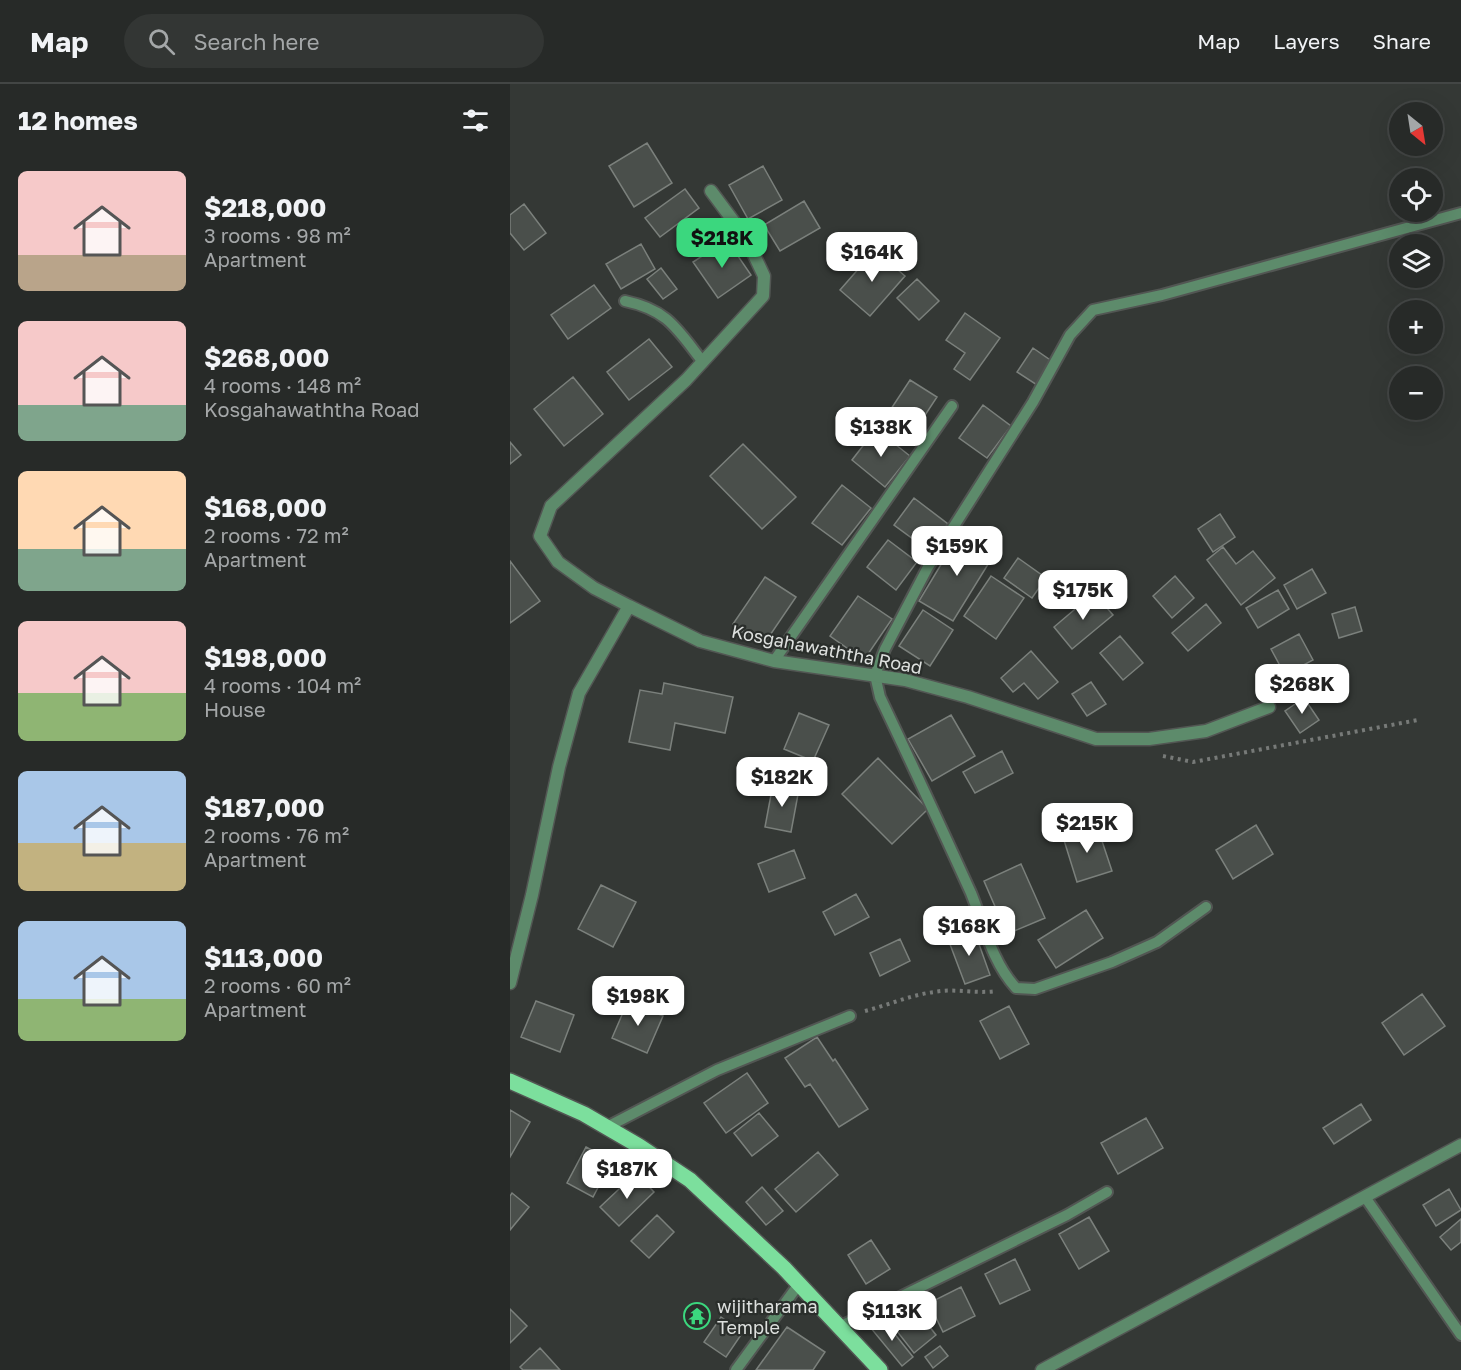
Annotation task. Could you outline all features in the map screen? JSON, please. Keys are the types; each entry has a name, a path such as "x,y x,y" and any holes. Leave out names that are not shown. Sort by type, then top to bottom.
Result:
{"main road":[{"path":"510,1081 584,1114 690,1180 799,1284 879,1370"}],"street":[{"path":"703,362 763,296 764,276 746,238 711,191"},
{"name":"Kosgahawaththa Road","path":"703,362 552,506 540,536 558,562 594,588 700,641 774,661 904,680 968,697 1096,739 1149,739 1206,731 1269,707"},
{"path":"510,983 532,895 559,767 579,693 629,606"},
{"path":"1042,1370 1461,1145"}],"lane":[{"path":"1206,907 1157,942 1112,962 1035,989 1016,988 1006,977 991,944 971,895 880,697 875,675 885,649 928,567 1033,402 1070,335 1093,310 1162,296 1461,213"},
{"path":"625,301 647,306 674,324 703,362"},
{"path":"774,661 952,406"},
{"path":"607,1127 717,1070 850,1016"},
{"path":"839,1327 1067,1215 1107,1192"},
{"path":"1365,1197 1461,1335"},
{"path":"736,1370 799,1284"}],"path":[{"path":"850,1016 932,992 954,990 986,993 1016,988"}],"building":[{"path":"647,143 672,183 634,207 609,166"},
{"path":"763,166 782,200 748,219 729,185"},
{"path":"685,189 699,208 660,237 645,218"},
{"path":"804,201 820,228 780,251 764,225"},
{"path":"524,204 546,233 524,250 510,233 510,215"},
{"path":"727,240 751,275 718,298 693,262"},
{"path":"641,244 655,269 621,289 606,264"},
{"path":"875,250 905,276 870,316 840,290"},
{"path":"661,268 677,289 663,299 647,279"},
{"path":"917,279 939,301 919,320 897,298"},
{"path":"594,285 611,308 568,339 551,315"},
{"path":"965,313 1000,338 970,380 954,369 965,353 946,340"},
{"path":"649,339 672,367 629,400 607,372"},
{"path":"1033,348 1053,362 1037,385 1017,372"},
{"path":"573,377 603,414 564,446 534,409"},
{"path":"910,380 937,397 912,435 885,418"},
{"path":"983,405 1011,426 987,458 959,438"},
{"path":"876,429 910,456 885,487 852,460"},
{"path":"510,442 521,455 510,464"},
{"path":"743,444 796,497 762,529 710,476"},
{"path":"842,485 871,508 842,545 812,523"},
{"path":"914,498 948,524 928,550 894,525"},
{"path":"1220,514 1235,537 1213,552 1198,529"},
{"path":"960,533 995,553 953,621 919,601"},
{"path":"888,540 917,562 896,590 867,567"},
{"path":"1223,547 1236,564 1253,551 1275,578 1241,605 1207,560"},
{"path":"1018,558 1046,578 1032,598 1004,578"},
{"path":"510,561 540,601 510,623"},
{"path":"1312,569 1326,593 1297,609 1284,585"},
{"path":"991,576 1024,598 996,639 964,616"},
{"path":"1175,576 1194,598 1172,618 1153,596"},
{"path":"765,577 796,597 764,644 733,624"},
{"path":"1278,590 1289,609 1258,628 1246,608"},
{"path":"1094,593 1113,615 1072,649 1054,627"},
{"path":"858,596 892,619 864,660 830,636"},
{"path":"1206,604 1221,623 1188,651 1172,633"},
{"path":"1355,607 1362,631 1339,638 1332,614"},
{"path":"923,610 953,630 930,666 899,646"},
{"path":"1299,634 1313,660 1285,675 1271,649"},
{"path":"1120,636 1143,663 1123,680 1100,653"},
{"path":"1031,651 1058,682 1038,699 1024,683 1013,692 1001,678"},
{"path":"1091,682 1106,704 1087,716 1072,694"},
{"path":"664,683 733,697 725,733 675,723 670,750 629,742 640,690 662,694"},
{"path":"1304,698 1319,720 1300,733 1285,711"},
{"path":"799,713 829,725 813,761 784,749"},
{"path":"951,715 975,756 932,781 908,739"},
{"path":"1002,751 1013,773 975,793 963,772"},
{"path":"878,758 928,809 892,844 842,794"},
{"path":"773,784 799,789 791,832 765,827"},
{"path":"1256,825 1273,854 1233,879 1216,850"},
{"path":"1097,826 1112,871 1077,882 1063,837"},
{"path":"794,850 805,878 769,892 758,864"},
{"path":"1021,864 1045,918 1007,934 984,881"},
{"path":"601,885 636,902 613,947 578,929"},
{"path":"856,894 869,917 835,935 823,912"},
{"path":"1086,910 1103,938 1056,968 1038,940"},
{"path":"974,930 990,975 965,984 948,939"},
{"path":"900,939 910,961 880,976 870,953"},
{"path":"1422,994 1445,1026 1404,1055 1382,1023"},
{"path":"536,1001 574,1015 560,1052 521,1037"},
{"path":"628,1001 663,1016 647,1053 612,1038"},
{"path":"1009,1006 1029,1044 1000,1059 980,1021"},
{"path":"817,1037 833,1061 835,1059 868,1109 839,1127 810,1084 805,1087 785,1058"},
{"path":"747,1073 768,1103 726,1133 704,1103"},
{"path":"1361,1104 1371,1120 1334,1144 1323,1128"},
{"path":"510,1110 530,1122 510,1157"},
{"path":"759,1113 778,1136 752,1156 734,1133"},
{"path":"1146,1118 1163,1148 1118,1174 1101,1143"},
{"path":"586,1147 612,1161 593,1197 567,1183"},
{"path":"818,1152 838,1175 796,1212 775,1189"},
{"path":"636,1173 654,1192 619,1226 600,1207"},
{"path":"762,1187 783,1211 766,1225 746,1202"},
{"path":"1449,1189 1461,1210 1436,1226 1423,1205"},
{"path":"512,1193 529,1207 510,1230 510,1196"},
{"path":"657,1215 674,1232 649,1258 631,1241"},
{"path":"1089,1217 1109,1251 1079,1269 1059,1234"},
{"path":"1461,1219 1461,1242 1451,1250 1440,1237"},
{"path":"871,1240 890,1269 866,1284 848,1255"},
{"path":"1015,1259 1030,1290 1000,1304 985,1274"},
{"path":"961,1287 975,1316 943,1332 929,1303"},
{"path":"912,1304 936,1335 914,1353 889,1321"},
{"path":"510,1309 527,1326 510,1343"},
{"path":"721,1317 743,1332 726,1357 704,1342"},
{"path":"882,1318 913,1357 902,1366 870,1327"},
{"path":"787,1327 825,1352 813,1370 756,1370"},
{"path":"940,1346 948,1356 933,1368 925,1357"},
{"path":"540,1348 560,1370 523,1370 520,1367"}],"place":[{"name":"wijitharama Temple","path":"697,1316"}]}
